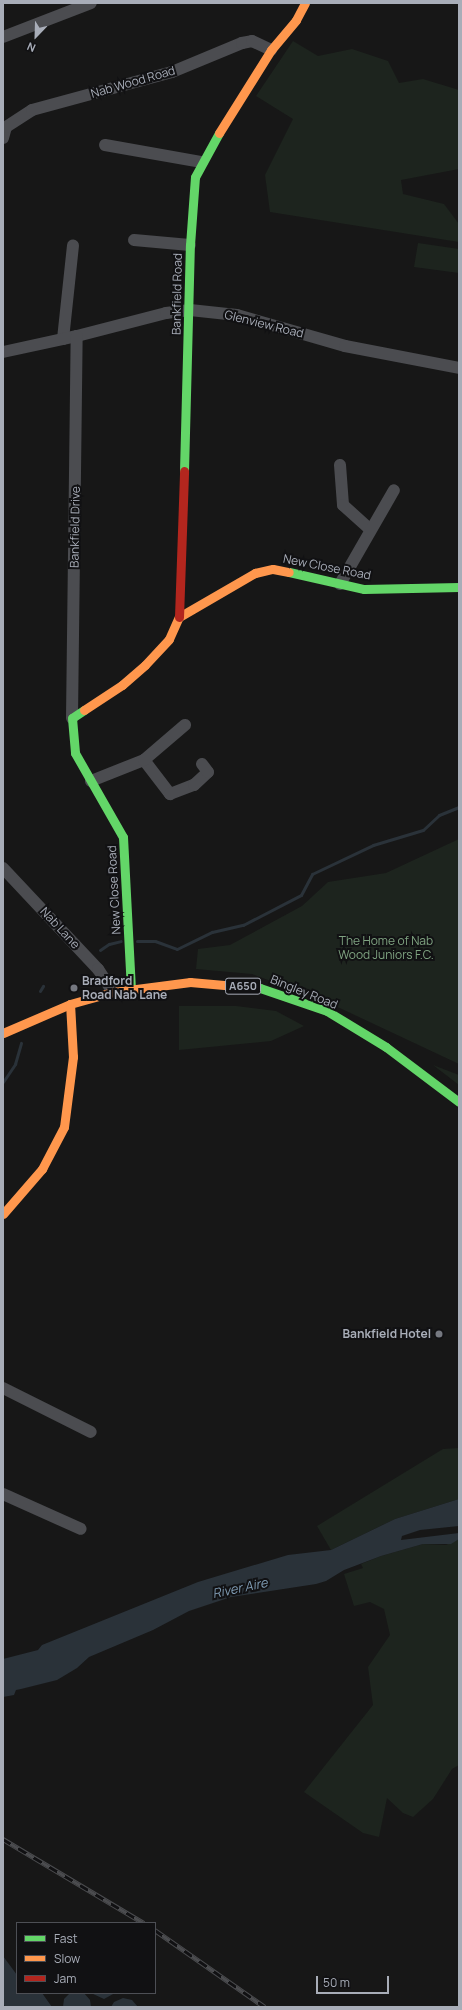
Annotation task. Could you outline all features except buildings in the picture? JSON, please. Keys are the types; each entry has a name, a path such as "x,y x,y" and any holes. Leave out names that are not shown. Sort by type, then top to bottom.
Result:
{"main road":[{"name":"Bankfield Road","path":"179,617 190,310 190,245 195,177 201,162 271,50 296,20 305,3"},
{"name":"New Close Road","path":"179,617 255,573 273,569 364,589 459,587"},
{"path":"72,718 122,685 145,665 169,639 179,617"},
{"name":"New Close Road","path":"72,718 75,753 123,837 132,989"},
{"name":"Bingley Road","path":"3,1033 70,1004 112,992 190,982 260,988 327,1011 386,1047 459,1102"},
{"path":"3,1214 42,1169 64,1127 73,1057 70,1004"}],"street":[{"path":"3,37 91,3"},
{"name":"Nab Wood Road","path":"3,138 6,127 32,110 172,72 242,43 252,41 271,50"},
{"path":"106,145 201,162"},
{"path":"134,240 190,245"},
{"path":"63,339 73,246"},
{"name":"Glenview Road","path":"3,352 77,336 166,313 190,310 237,315 345,346 459,368"},
{"name":"Bankfield Drive","path":"72,718 77,336"},
{"path":"340,465 343,505 370,529"},
{"path":"340,584 370,529 394,490"},
{"path":"91,781 144,760 185,725"},
{"path":"144,760 170,794 194,785 208,772 202,764"},
{"name":"Nab Lane","path":"3,868 98,969 112,992"},
{"path":"3,1388 91,1432"},
{"path":"3,1494 80,1529"}],"green space":[{"path":"293,41 318,56 352,49 388,61 399,83 423,79 459,90 459,169 401,180 403,194 444,204 459,224 459,242 270,212 265,175 293,119 256,96"},
{"path":"418,243 459,249 459,273 414,267"},
{"name":"The Home of Nab Wood Juniors F.C.","path":"459,839 459,1064 327,1002 252,974 196,969 198,949 230,945 302,906 328,882 386,873"},
{"path":"179,1006 236,1006 276,1011 304,1026 271,1041 179,1050"},
{"path":"433,1065 459,1075 459,1085"},
{"path":"459,1448 459,1499 395,1519 331,1550 317,1526 443,1449"},
{"path":"459,1539 459,1765 452,1769 433,1799 413,1817 403,1813 387,1798 379,1837 363,1833 304,1792 373,1705 368,1667 390,1635 384,1609 370,1602 354,1606 344,1574 363,1568 361,1564 381,1556 423,1544 446,1545"}],"water":[{"name":"River Aire","path":"459,1499 459,1526 420,1530 402,1536 401,1540 459,1533 459,1539 451,1544 423,1544 381,1556 344,1570 326,1581 316,1584 231,1597 189,1611 153,1630 89,1657 77,1668 57,1680 16,1690 14,1695 3,1697 3,1659 38,1650 42,1645 198,1582 288,1555 331,1550 395,1519"},
{"path":"3,1956 16,1974 16,1994 43,1994 52,2007 6,2007 3,2004"},
{"path":"69,1994 85,1994 90,2000 91,2007 63,2007 64,1999"},
{"path":"93,1994 113,1994 104,1999"},
{"path":"123,1998 132,2000 138,2007 111,2007 114,2002"}],"waterway":[{"path":"137,941 155,941 177,949 212,932 243,925 301,895 312,874 373,845 423,830 439,815 459,807"},
{"path":"100,950 109,944 121,941"},
{"path":"40,991 43,986"},
{"path":"3,1082 15,1064 21,1043"}],"railway":[{"path":"3,1839 142,1922"},
{"path":"156,1931 265,2007"}],"traffic: fast":[{"path":"184,471 190,245 195,177 219,133"},
{"path":"289,572 364,589 459,587"},
{"path":"84,710 72,718 75,753 123,837 131,989"},
{"path":"247,987 260,988 327,1011 386,1047 459,1102"}],"traffic: slow":[{"path":"219,133 271,50 296,20 305,3"},
{"path":"84,710 122,685 145,665 169,639 179,617 255,573 273,569 289,572"},
{"path":"3,1033 70,1004 113,992 190,982 247,987"},
{"path":"3,1214 42,1169 64,1127 73,1057 70,1004"}],"traffic: jam":[{"path":"179,617 184,471"}],"place":[{"name":"Bradford Road Nab Lane","path":"74,988"},
{"name":"Bankfield Hotel","path":"439,1334"}]}
